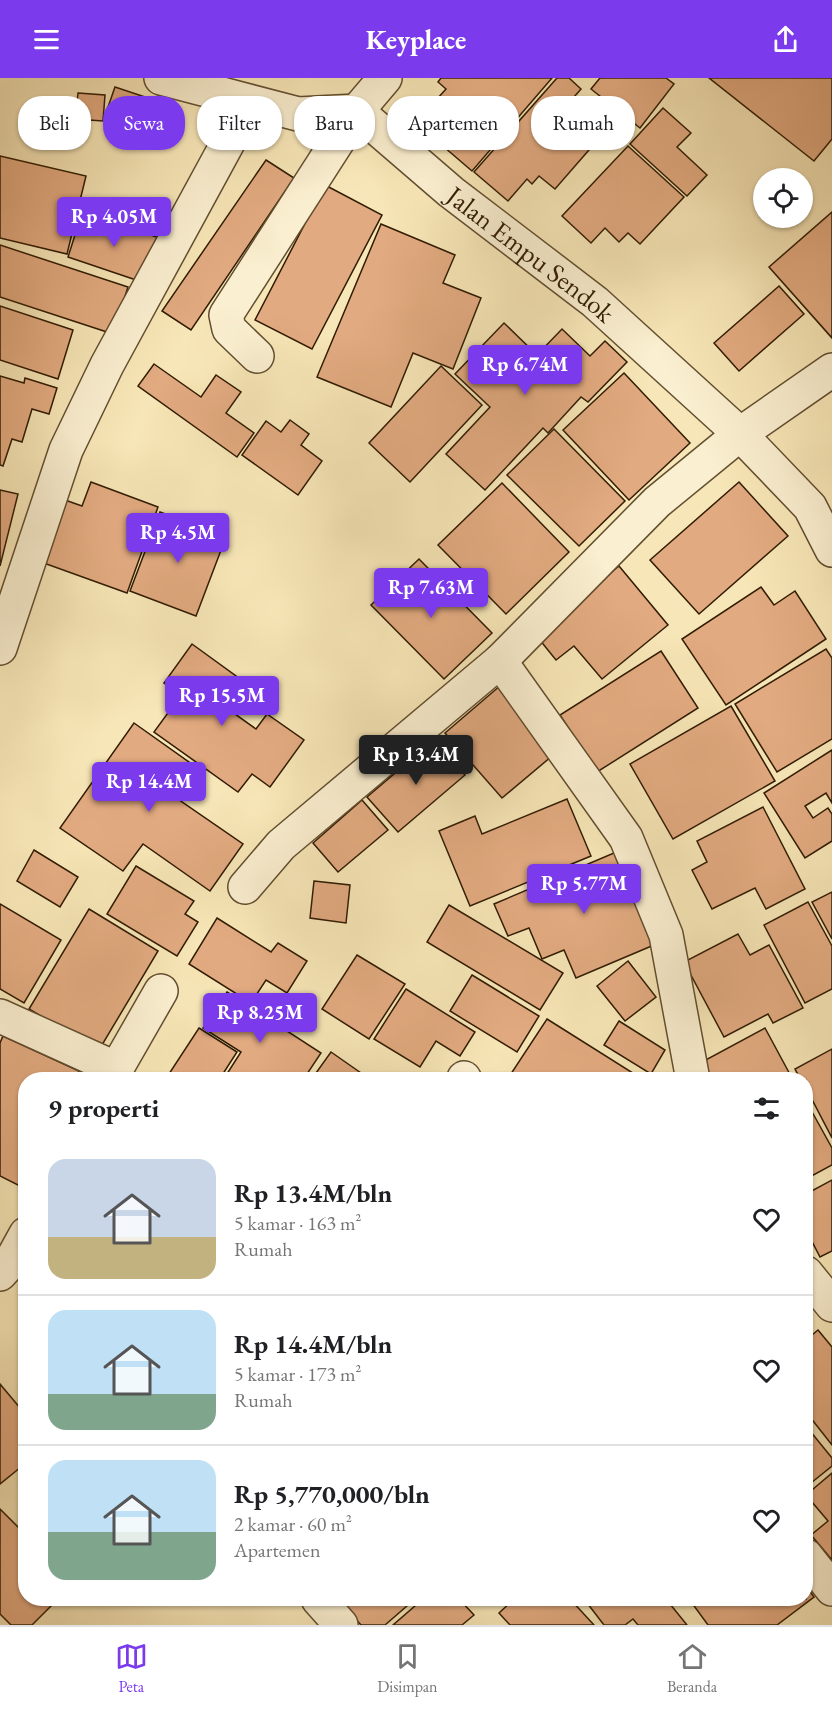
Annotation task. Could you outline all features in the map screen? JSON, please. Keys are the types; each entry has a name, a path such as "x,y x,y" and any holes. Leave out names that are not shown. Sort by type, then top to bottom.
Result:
{"street":[{"path":"161,78 228,96"},
{"path":"370,96 385,78"},
{"name":"Jalan Empu Sendok","path":"375,127 451,192 595,302 740,434 810,507 832,550"},
{"path":"0,648 66,450 107,365 224,150"},
{"path":"257,356 229,329 226,315 332,150"},
{"path":"245,887 281,845 500,661 657,502 740,434 832,370"},
{"path":"500,661 626,838 666,935 692,1072"},
{"path":"115,1072 161,991"},
{"path":"0,1016 110,1072"},
{"path":"0,1274 10,1263 18,1248"},
{"path":"813,1282 832,1305"},
{"path":"813,1565 832,1589"},
{"path":"324,1606 341,1625"}],"building":[{"path":"441,78 552,78 537,96 531,96 531,102 519,116 519,96 440,96 446,89 438,82"},
{"path":"557,78 569,78 581,89 575,96 541,96"},
{"path":"600,78 666,78 674,84 640,128 635,124 635,96 600,96 591,89"},
{"path":"709,78 832,78 832,139 814,161"},
{"path":"115,87 142,96 112,96"},
{"path":"78,93 105,95 103,96 103,121 91,120 91,96 78,96"},
{"path":"531,107 531,150 589,150 555,189 539,176 532,184 527,179 508,201 474,172 493,150 519,150 519,121"},
{"path":"663,108 691,133 677,147 707,175 687,196 635,149 635,139"},
{"path":"448,150 490,150 472,171"},
{"path":"624,150 632,150 684,197 640,244 628,233 619,242 605,228 591,243 562,216"},
{"path":"0,156 86,176 67,254 0,238"},
{"path":"266,160 294,178 191,330 162,311"},
{"path":"325,185 382,215 312,349 255,320"},
{"path":"832,212 832,338 769,267"},
{"path":"82,213 160,238 145,283 68,257"},
{"path":"381,224 455,255 443,283 481,298 453,369 413,353 391,407 317,377"},
{"path":"0,245 128,287 113,334 0,297"},
{"path":"779,286 804,314 739,371 714,343"},
{"path":"0,306 73,330 58,379 0,360"},
{"path":"504,323 537,355 562,329 590,356 605,341 627,362 588,402 581,397 548,433 543,428 485,490 446,454 490,407 455,374"},
{"path":"154,364 201,397 216,375 241,392 226,413 254,433 237,457 138,386"},
{"path":"441,366 482,405 410,482 369,443"},
{"path":"624,373 690,443 629,500 563,430"},
{"path":"0,376 24,383 25,378 57,388 49,414 32,409 22,442 12,439 3,466 0,465"},
{"path":"290,420 309,434 301,445 322,461 298,495 242,455 266,421 281,432"},
{"path":"554,429 625,501 579,546 507,475"},
{"path":"91,482 158,507 127,593 41,562 65,500 82,506"},
{"path":"739,482 788,536 699,614 650,560"},
{"path":"502,483 569,552 506,614 438,545"},
{"path":"0,490 18,494 0,566"},
{"path":"160,512 226,537 196,616 130,591"},
{"path":"419,559 492,633 444,679 371,605"},
{"path":"619,566 668,625 602,679 574,646 556,660 535,634"},
{"path":"761,587 774,605 795,591 826,639 726,705 682,639"},
{"path":"192,644 236,676 217,701 256,729 267,714 304,740 270,787 252,774 238,792 154,732 181,695 164,683"},
{"path":"826,649 832,658 832,739 777,772 735,704"},
{"path":"661,651 698,708 597,772 560,715"},
{"path":"501,685 558,751 502,798 445,733"},
{"path":"731,706 775,781 673,839 630,764"},
{"path":"134,723 196,767 175,797 243,844 210,891 143,844 123,871 60,828"},
{"path":"434,740 465,775 398,832 367,797"},
{"path":"832,750 832,803 826,793 805,806 813,818 828,808 832,814 832,841 805,858 764,793"},
{"path":"567,799 591,856 470,906 439,831 475,816 482,834"},
{"path":"362,800 388,830 338,872 313,843"},
{"path":"763,807 805,889 766,909 755,888 712,909 692,870 707,862 697,841"},
{"path":"34,850 78,877 60,907 17,881"},
{"path":"621,850 661,942 576,978 564,950 542,959 529,928 508,936 494,904"},
{"path":"136,866 194,901 185,914 198,922 177,956 107,914"},
{"path":"314,881 350,885 346,923 310,918"},
{"path":"832,892 832,939 812,902"},
{"path":"808,902 832,946 832,989 805,1003 764,925"},
{"path":"0,904 61,940 24,1003 0,989"},
{"path":"449,905 563,973 540,1010 427,942"},
{"path":"89,909 158,951 99,1050 29,1009"},
{"path":"217,918 271,952 278,943 307,961 287,993 266,980 251,1003 189,964"},
{"path":"738,934 750,955 769,945 803,1008 773,1023 768,1014 724,1037 684,962"},
{"path":"357,955 405,984 369,1039 322,1009"},
{"path":"628,961 656,997 625,1021 597,986"},
{"path":"472,975 539,1016 517,1052 450,1011"},
{"path":"406,989 475,1032 460,1056 436,1041 420,1067 374,1039"},
{"path":"227,992 321,1053 308,1072 228,1072 241,1052 203,1028"},
{"path":"547,1019 631,1072 512,1072"},
{"path":"619,1021 665,1050 652,1072 648,1072 604,1045"},
{"path":"199,1028 237,1052 224,1072 170,1072"},
{"path":"765,1028 789,1072 705,1072 700,1063"},
{"path":"3,1036 79,1071 18,1072 18,1185 0,1176 0,1043"},
{"path":"832,1049 832,1138 813,1101 813,1072 797,1072 795,1069"},
{"path":"331,1052 360,1072 317,1072"},
{"path":"813,1114 832,1148 832,1165 813,1175"},
{"path":"832,1180 832,1251 820,1257 813,1244 813,1190"},
{"path":"818,1330 832,1347 832,1445 813,1421 813,1334"},
{"path":"0,1384 18,1405 18,1469 0,1484"},
{"path":"813,1435 832,1458 832,1466 813,1481"},
{"path":"832,1473 832,1560 813,1537 813,1533 828,1521 813,1503 813,1489"},
{"path":"0,1509 18,1527 18,1606 51,1606 32,1625 11,1625 0,1614"},
{"path":"344,1606 407,1606 385,1625 361,1625"},
{"path":"415,1606 466,1606 474,1615 462,1625 393,1625"},
{"path":"506,1606 576,1606 594,1625 510,1625 499,1613"},
{"path":"589,1606 672,1606 687,1625 638,1625 633,1619 625,1625 604,1625"},
{"path":"694,1606 802,1606 777,1625 708,1625"}]}
